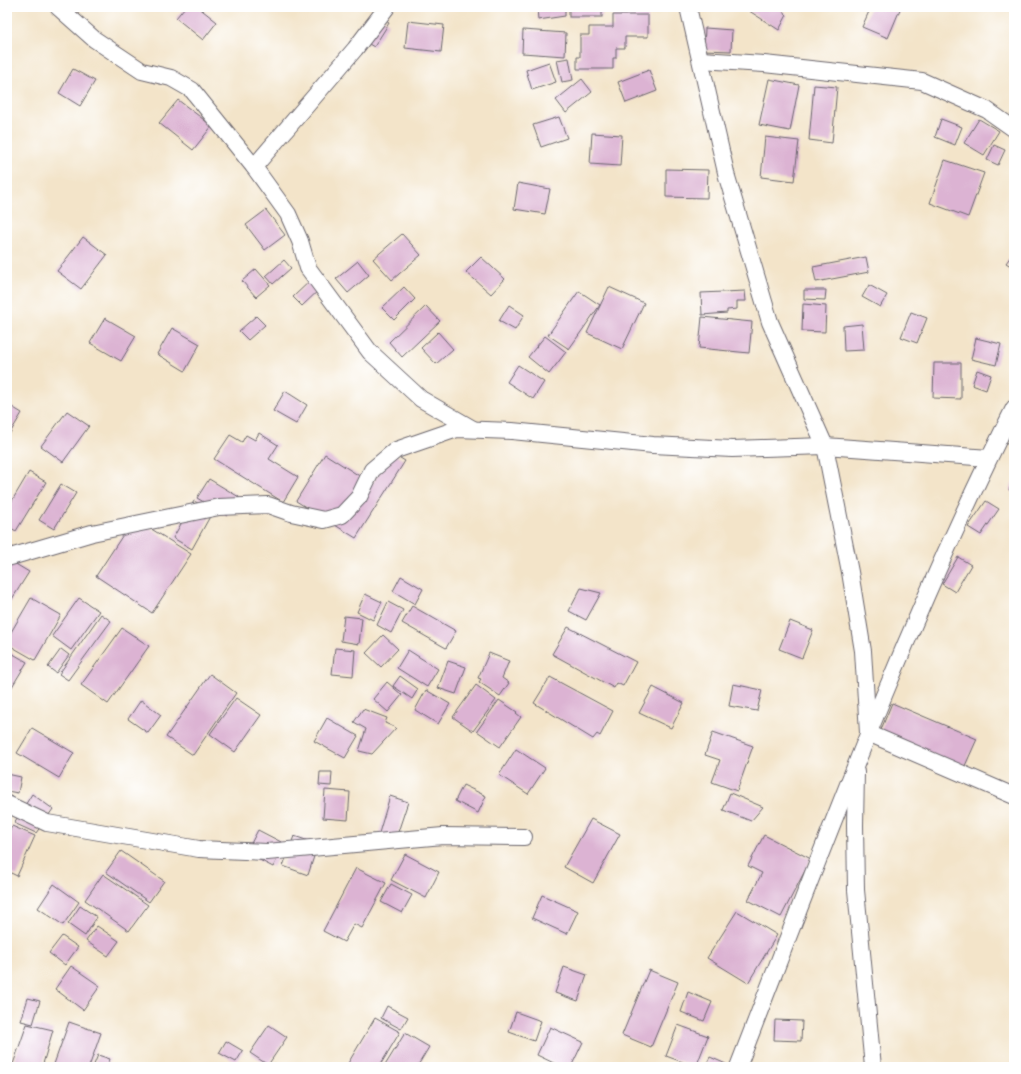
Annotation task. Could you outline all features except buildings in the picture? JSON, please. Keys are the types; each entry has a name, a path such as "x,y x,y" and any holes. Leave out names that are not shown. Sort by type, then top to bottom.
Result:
{"street":[{"path":"58,7 94,39 142,71 171,78 192,90 254,167 288,214 300,241 308,268 370,352 421,399 474,430"},
{"path":"254,167 355,49 387,7"},
{"path":"688,7 727,177 770,322 825,446 850,572 862,651 868,733"},
{"path":"701,60 771,65 922,82 987,110 1014,129"},
{"path":"738,1067 856,760 969,498 1014,408"},
{"path":"7,558 92,533 219,506 268,505 291,513 324,520 342,515 359,496 372,470 396,450 457,429 519,432 661,445 732,449 825,446 989,458"},
{"path":"868,733 1014,796"},
{"path":"856,760 856,890 873,1067"},
{"path":"7,804 47,823 199,849 268,852 443,836 524,837"}]}
